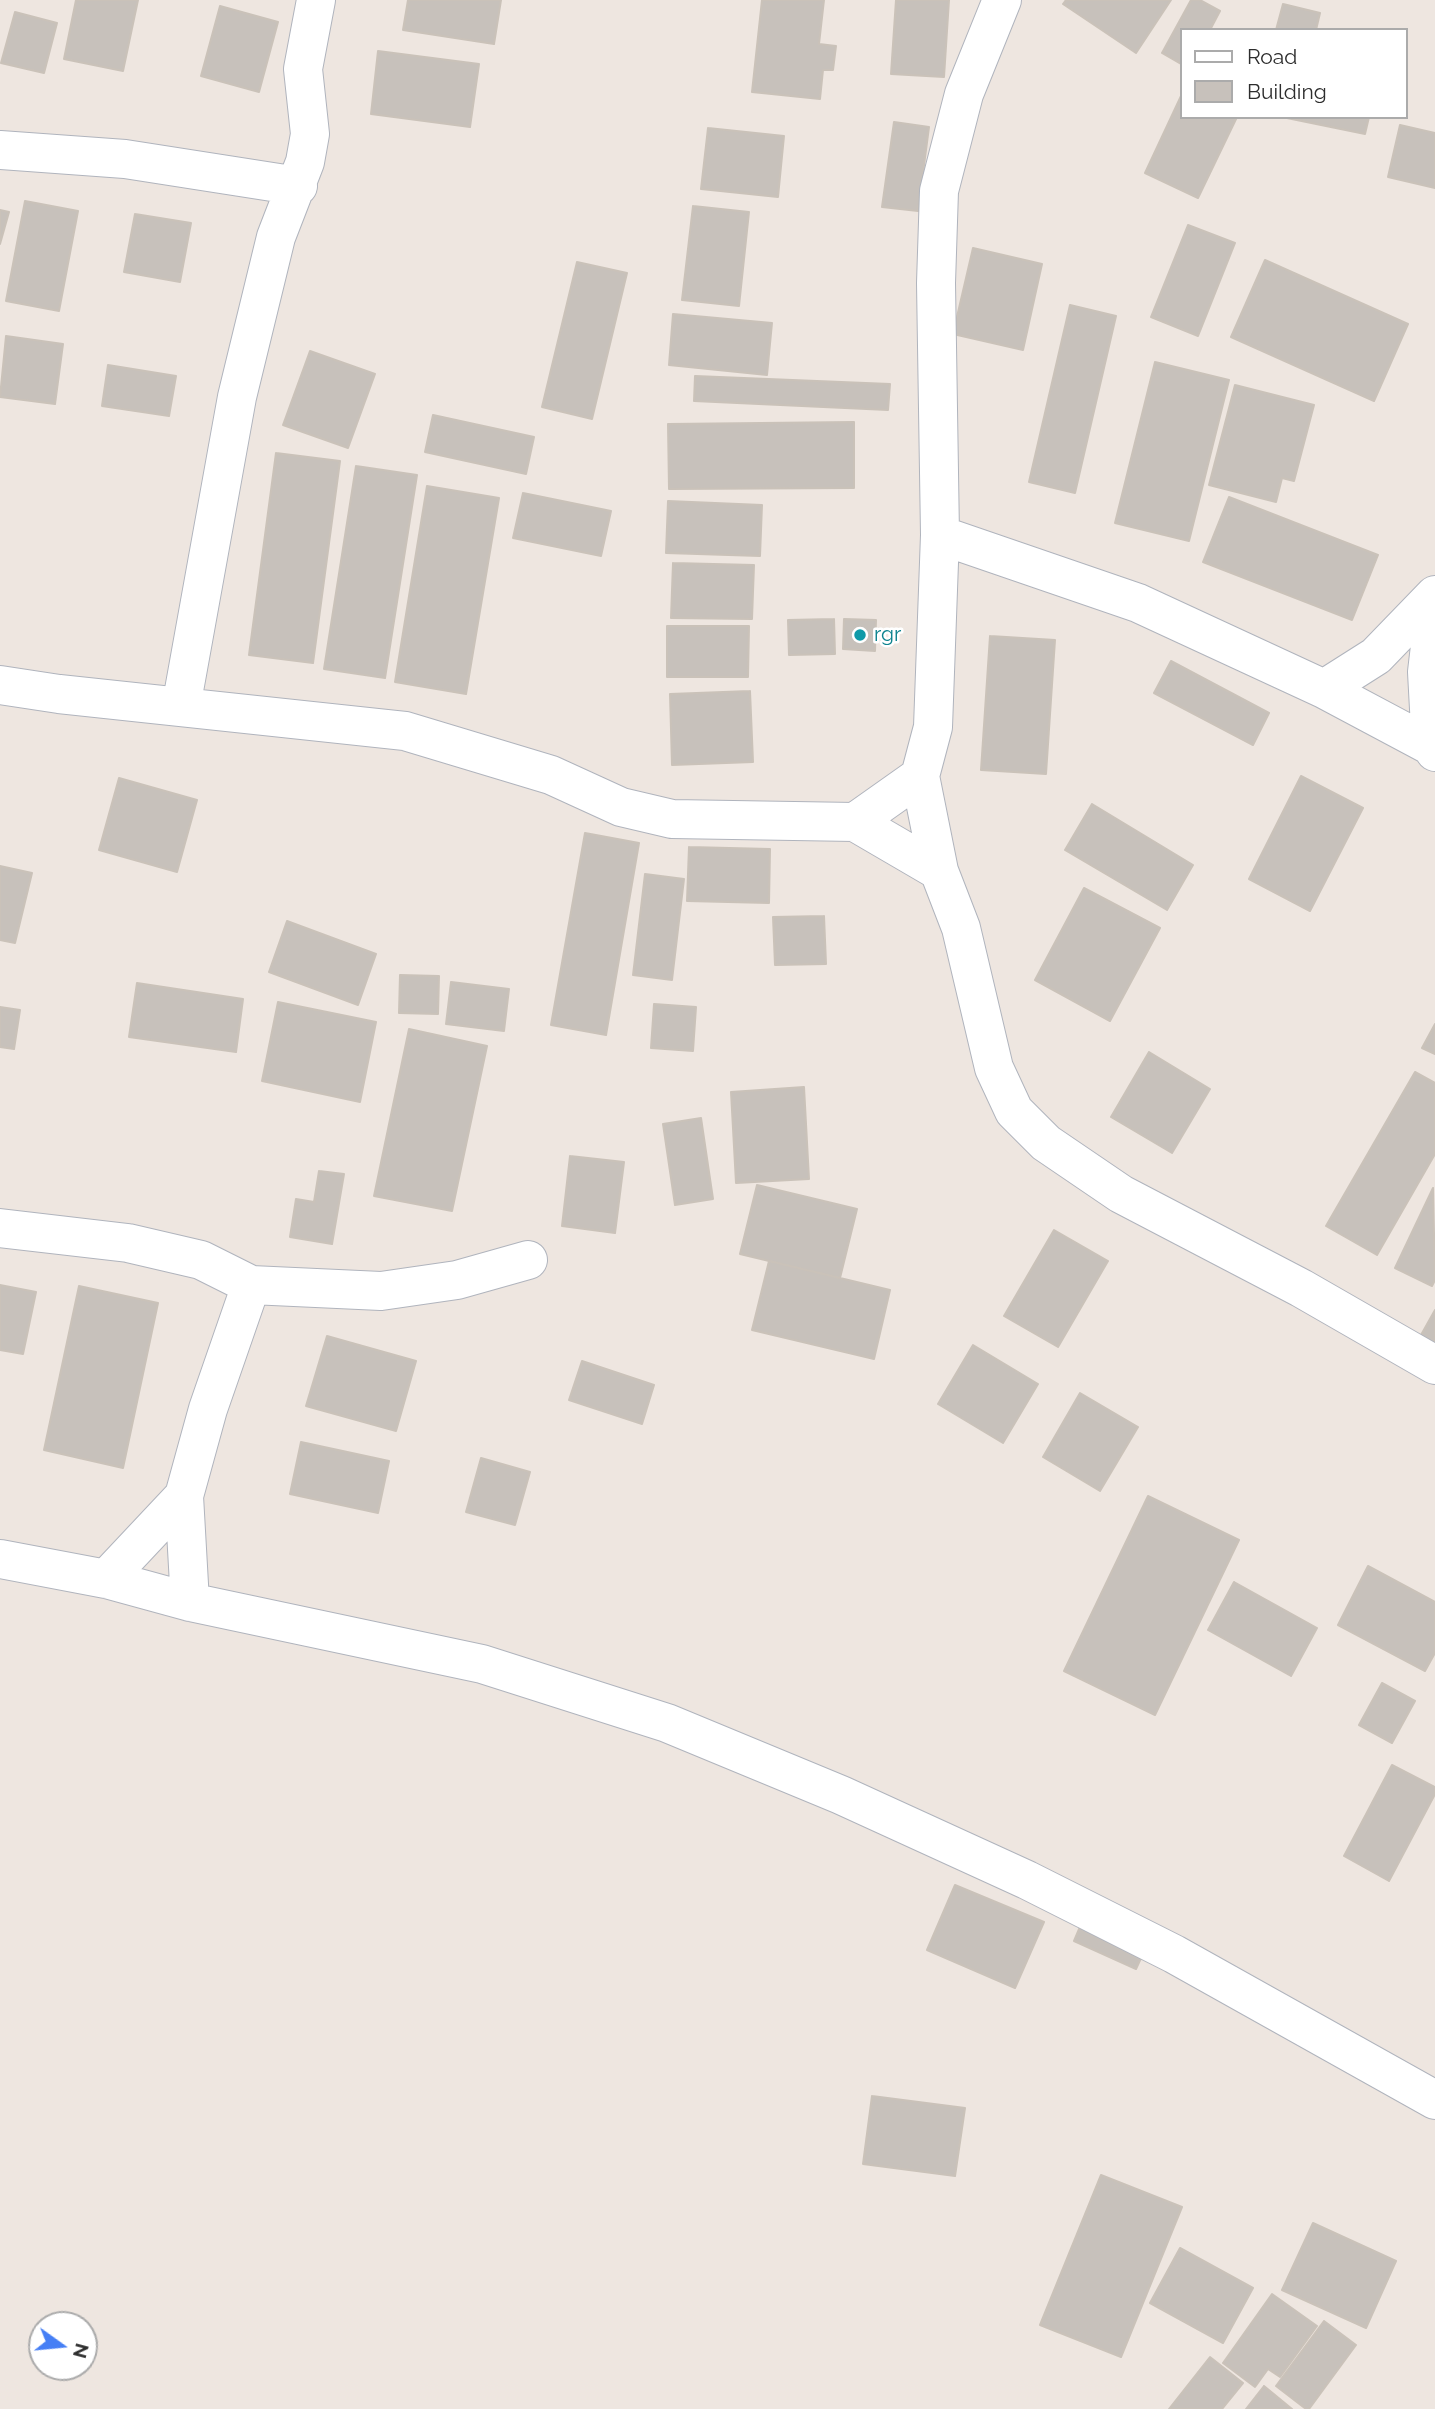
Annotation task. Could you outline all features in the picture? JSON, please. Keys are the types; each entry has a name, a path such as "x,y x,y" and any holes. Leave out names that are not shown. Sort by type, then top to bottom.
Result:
{"street":[{"path":"181,707 237,397 276,237 298,186 310,134 303,69 316,0"},
{"path":"1002,0 964,94 939,191 936,283 940,534 933,727 920,776 939,871 961,928 994,1068 1014,1111 1046,1143 1121,1194 1301,1288 1435,1365"},
{"path":"0,150 125,159 298,186"},
{"path":"940,534 1138,603 1324,689 1433,749"},
{"path":"1324,689 1376,656 1435,595"},
{"path":"1433,749 1427,672 1435,603"},
{"path":"0,685 405,731 551,775 621,807 672,819 855,822 939,871"},
{"path":"855,822 920,776"},
{"path":"0,1228 128,1243 201,1260 251,1285 381,1291 457,1280 528,1260"},
{"path":"190,1602 184,1496 208,1409 251,1285"},
{"path":"106,1579 184,1496"},
{"path":"0,1559 106,1579 190,1602 482,1664 667,1723 841,1795 1027,1880 1174,1954 1435,2100"}],"building":[{"path":"76,0 138,0 123,71 64,59"},
{"path":"408,0 501,0 494,44 403,30"},
{"path":"762,0 824,0 819,44 836,46 833,70 823,70 820,99 752,92"},
{"path":"896,0 949,0 944,77 891,74"},
{"path":"1066,0 1171,0 1136,53 1063,4"},
{"path":"1191,0 1200,0 1220,11 1211,28 1180,28 1180,63 1162,53"},
{"path":"1283,4 1320,13 1316,28 1277,28"},
{"path":"220,6 278,22 259,92 201,76"},
{"path":"15,12 57,23 44,73 1,63"},
{"path":"378,51 479,64 470,127 371,114"},
{"path":"1180,98 1180,119 1236,119 1198,198 1145,173"},
{"path":"1292,119 1369,119 1365,134"},
{"path":"894,122 929,127 918,211 882,207"},
{"path":"1400,125 1435,133 1435,188 1388,177"},
{"path":"708,128 784,136 778,197 701,189"},
{"path":"25,201 78,211 59,311 6,301"},
{"path":"693,206 749,212 739,306 682,300"},
{"path":"0,210 9,212 0,244"},
{"path":"135,214 191,223 180,282 124,272"},
{"path":"1188,225 1235,243 1198,336 1151,317"},
{"path":"973,248 1042,264 1023,350 953,334"},
{"path":"1265,260 1408,324 1374,401 1231,337"},
{"path":"577,262 627,273 592,419 542,407"},
{"path":"1070,305 1116,316 1075,493 1029,482"},
{"path":"673,314 772,323 767,375 669,365"},
{"path":"6,336 63,344 55,404 0,397"},
{"path":"310,351 375,374 348,448 283,425"},
{"path":"1155,362 1229,380 1189,541 1115,523"},
{"path":"108,365 176,376 169,416 102,406"},
{"path":"695,376 890,384 888,410 694,401"},
{"path":"1235,385 1314,405 1294,481 1282,478 1276,502 1209,485"},
{"path":"433,415 534,437 526,474 425,452"},
{"path":"854,422 854,488 669,489 668,424"},
{"path":"276,453 340,461 313,663 249,655"},
{"path":"356,466 417,475 385,678 324,669"},
{"path":"427,486 499,498 466,694 395,682"},
{"path":"523,493 611,511 601,556 513,538"},
{"path":"1229,497 1378,555 1352,620 1203,562"},
{"path":"668,501 762,505 760,556 666,553"},
{"path":"673,563 754,565 752,619 671,618"},
{"path":"834,619 835,654 789,655 788,620"},
{"name":"rgr","path":"844,619 876,620 875,651 843,649"},
{"path":"667,626 749,626 748,677 667,677"},
{"path":"990,636 1055,640 1046,774 981,770"},
{"path":"1171,661 1269,713 1253,745 1154,693"},
{"path":"750,691 753,762 672,765 670,694"},
{"path":"1301,776 1363,808 1310,911 1249,879"},
{"path":"119,778 197,800 177,872 99,850"},
{"path":"1092,804 1193,865 1167,910 1065,850"},
{"path":"585,833 639,843 606,1035 551,1025"},
{"path":"689,847 770,849 769,903 687,901"},
{"path":"0,866 32,873 15,943 0,940"},
{"path":"645,874 684,879 672,980 633,975"},
{"path":"1084,888 1160,928 1110,1021 1035,980"},
{"path":"824,916 826,964 775,965 773,917"},
{"path":"287,921 376,954 358,1005 269,972"},
{"path":"400,975 439,976 438,1014 399,1013"},
{"path":"451,982 509,989 504,1031 446,1024"},
{"path":"137,983 243,999 236,1052 129,1037"},
{"path":"278,1002 376,1022 360,1102 262,1081"},
{"path":"654,1004 696,1007 693,1051 651,1048"},
{"path":"0,1007 20,1010 14,1049 0,1047"},
{"path":"1435,1024 1435,1054 1422,1048"},
{"path":"409,1029 487,1046 452,1211 374,1196"},
{"path":"1149,1052 1210,1089 1172,1153 1111,1117"},
{"path":"1415,1072 1435,1083 1435,1154 1377,1255 1326,1226"},
{"path":"804,1087 809,1179 736,1183 731,1092"},
{"path":"701,1118 713,1199 675,1205 663,1124"},
{"path":"570,1156 624,1162 615,1233 562,1226"},
{"path":"319,1171 344,1174 332,1244 290,1237 296,1199 314,1202"},
{"path":"757,1185 857,1209 840,1278 740,1254"},
{"path":"1433,1188 1435,1280 1432,1286 1395,1268"},
{"path":"1054,1230 1108,1261 1058,1347 1004,1316"},
{"path":"769,1261 890,1290 874,1359 752,1330"},
{"path":"0,1285 36,1292 23,1354 0,1350"},
{"path":"79,1286 158,1303 123,1468 44,1450"},
{"path":"1435,1310 1435,1344 1421,1335"},
{"path":"327,1336 416,1361 396,1431 306,1406"},
{"path":"973,1345 1038,1384 1003,1443 938,1404"},
{"path":"582,1361 654,1385 642,1424 569,1400"},
{"path":"1080,1393 1138,1427 1100,1491 1043,1457"},
{"path":"301,1442 389,1461 378,1513 290,1494"},
{"path":"481,1458 530,1472 515,1525 466,1512"},
{"path":"1148,1496 1239,1540 1155,1715 1064,1671"},
{"path":"1368,1566 1435,1602 1435,1653 1425,1671 1338,1625"},
{"path":"1234,1582 1317,1628 1291,1676 1208,1630"},
{"path":"1382,1683 1415,1701 1392,1743 1359,1725"},
{"path":"1392,1765 1435,1787 1435,1794 1389,1881 1344,1856"},
{"path":"955,1885 1044,1922 1015,1988 927,1950"},
{"path":"1085,1915 1148,1943 1136,1969 1074,1941"},
{"path":"872,2096 965,2108 955,2176 863,2164"},
{"path":"1101,2175 1182,2207 1121,2357 1040,2325"},
{"path":"1313,2223 1396,2261 1366,2328 1282,2290"},
{"path":"1180,2248 1253,2288 1223,2343 1150,2303"},
{"path":"1272,2294 1317,2326 1280,2377 1268,2369 1255,2387 1223,2363"},
{"path":"1324,2321 1356,2345 1309,2409 1306,2409 1276,2386"},
{"path":"1210,2357 1243,2383 1222,2409 1169,2409"},
{"path":"1264,2386 1292,2409 1246,2409"}],"place":[{"name":"rgr","path":"860,635"}]}
